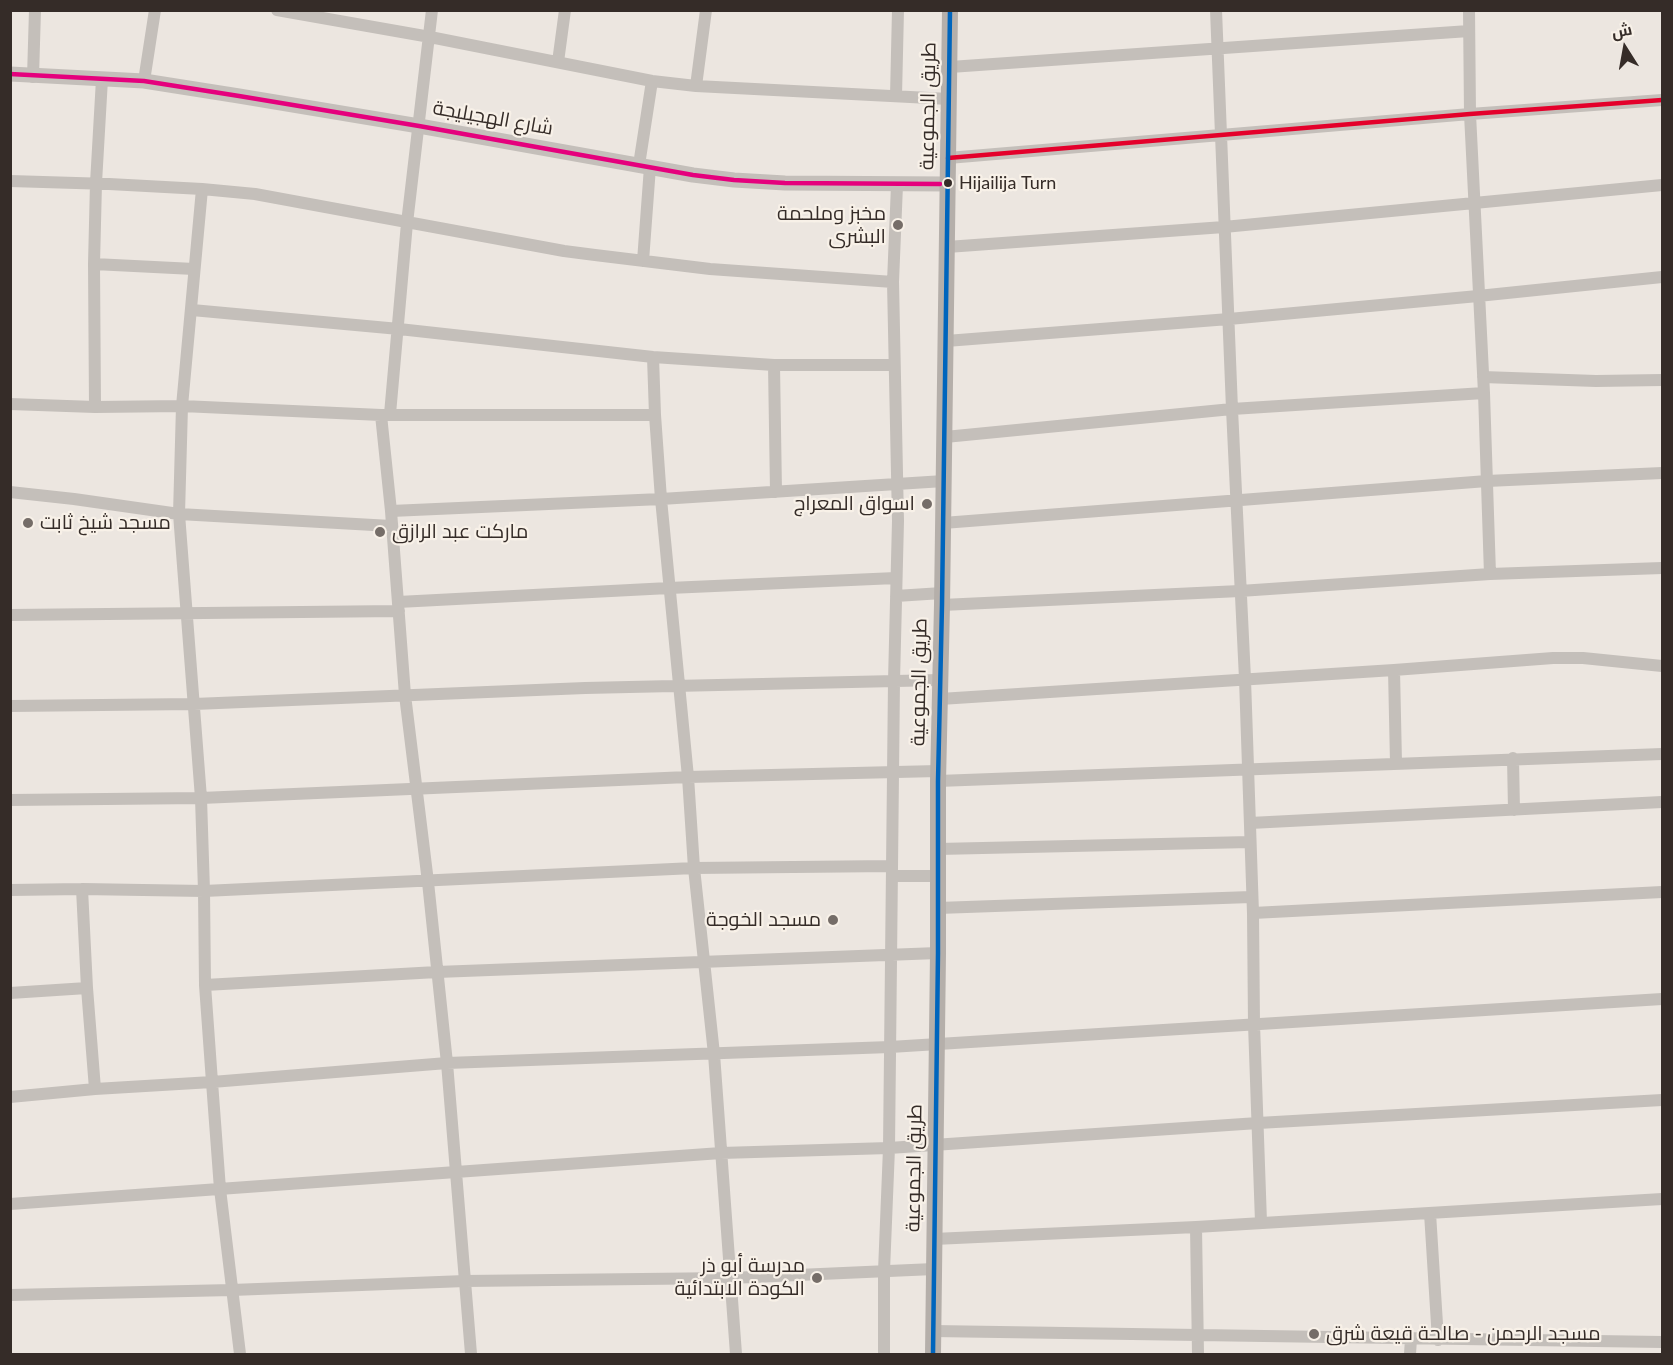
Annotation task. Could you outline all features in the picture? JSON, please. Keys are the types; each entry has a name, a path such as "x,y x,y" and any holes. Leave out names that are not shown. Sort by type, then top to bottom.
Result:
{"main road":[{"name":"طريق الجموعية","path":"933,1354 938,776 950,10"}],"street":[{"path":"33,77 35,10"},
{"path":"144,81 155,10"},
{"path":"277,10 305,12 652,81 696,86 949,99"},
{"path":"432,10 407,223 399,329 385,414 405,695 447,1064 471,1354"},
{"path":"558,62 565,10"},
{"path":"696,86 706,10"},
{"path":"896,96 898,10"},
{"path":"1216,10 1245,679 1253,912 1254,1024 1262,1222"},
{"path":"1468,10 1473,203 1484,393 1490,574"},
{"path":"950,67 1469,31"},
{"name":"شارع الهجيليجة","path":"10,74 144,81 734,180 785,183 948,184"},
{"path":"95,407 94,264 102,79"},
{"path":"643,261 644,166 652,81"},
{"path":"948,158 1662,100"},
{"path":"10,181 96,183 255,194 564,251 729,271 893,282"},
{"path":"884,1354 896,596 897,484 893,282 897,185"},
{"path":"947,247 1224,226 1662,185"},
{"path":"202,189 182,406 179,514 201,798 205,985 212,1082 220,1189 240,1354"},
{"path":"94,264 194,269"},
{"path":"946,341 1229,319 1662,277"},
{"path":"192,310 399,329 653,357 774,365 894,365"},
{"path":"653,357 661,499 688,777 694,868 714,1054 736,1354"},
{"path":"774,365 776,492"},
{"path":"1483,377 1596,381 1662,380"},
{"path":"945,436 1232,409 1484,393"},
{"path":"10,404 95,407 182,406 385,414 655,415"},
{"path":"943,523 1487,482 1662,473"},
{"path":"391,511 661,499 944,481"},
{"path":"10,492 179,514 392,526"},
{"path":"896,596 942,599 1240,591 1490,574 1662,568"},
{"path":"10,615 186,613 398,606 669,588 896,578"},
{"path":"940,699 1575,658 1662,666"},
{"path":"1395,670 1396,763"},
{"path":"10,706 194,704 678,686 940,680"},
{"path":"10,800 201,798 688,777 894,772 938,776 1248,770 1662,754"},
{"path":"1513,758 1514,810"},
{"path":"1250,823 1662,802"},
{"path":"938,849 1250,842"},
{"path":"10,890 204,891 694,868 892,871 938,876"},
{"path":"82,889 94,1089"},
{"path":"1253,912 1662,891"},
{"path":"938,908 1251,897"},
{"path":"205,985 437,972 938,953"},
{"path":"10,993 87,988"},
{"path":"10,1096 447,1064 936,1045 1662,999"},
{"path":"10,1204 721,1153 889,1148 1258,1123 1662,1100"},
{"path":"934,1239 1196,1227 1662,1199"},
{"path":"1430,1213 1438,1340"},
{"path":"1196,1227 1198,1354"},
{"path":"10,1295 232,1290 465,1281 730,1278 934,1269"},
{"path":"933,1331 1662,1342"},
{"path":"1410,1354 1411,1339"}],"transit line":[{"path":"933,1354 938,781 950,10"},
{"path":"10,74 144,81 419,126 693,175 734,180 785,183 940,184"},
{"path":"948,158 1662,100"}],"place":[{"name":"Hijailija Turn","path":"948,183"},
{"name":"مخبز وملحمة البشرى","path":"898,225"},
{"name":"اسواق المعراج","path":"927,504"},
{"name":"مسجد شيخ ثابت","path":"28,523"},
{"name":"ماركت عبد الرازق","path":"380,532"},
{"name":"مسجد الخوجة","path":"833,920"},
{"name":"مدرسة أبو ذر الكودة الابتدائية","path":"817,1278"},
{"name":"مسجد الرحمن - صالحة قيعة شرق","path":"1314,1334"}]}
